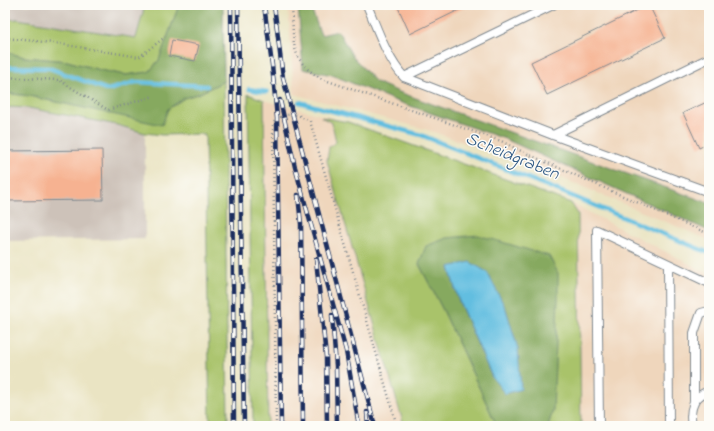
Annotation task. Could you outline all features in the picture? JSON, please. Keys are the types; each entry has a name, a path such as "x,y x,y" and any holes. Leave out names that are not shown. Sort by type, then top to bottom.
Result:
{"lane":[{"path":"367,5 388,53 397,70 404,77 553,135 709,192"},
{"path":"404,77 554,5"},
{"path":"553,135 709,58"},
{"path":"700,189 709,185"},
{"path":"599,426 597,230 709,283"},
{"path":"668,264 669,426"},
{"path":"692,426 690,418 694,401 694,332 701,313 709,311"},
{"path":"694,401 701,393 709,391"},
{"path":"703,426 709,424"}],"path":[{"path":"292,5 294,44 299,60 310,73 322,79 501,141 709,234"},
{"path":"5,38 54,43 139,57 165,36"},
{"path":"5,77 58,80 108,110 154,96"},
{"path":"276,426 273,124 277,118 292,114 302,116 310,121 397,426"}],"shaded area":[{"path":"5,5 145,5 136,38 17,19 5,20"},
{"path":"288,5 709,5 709,240 545,171 425,129 294,94"},
{"path":"264,100 348,122 571,203 709,274 709,426 268,426"},
{"path":"5,107 29,108 117,125 145,133 145,239 5,241"}],"green space":[{"path":"145,5 179,5 159,60 149,72 125,75 67,61 24,57 5,52 5,20 17,19 136,38"},
{"path":"179,5 223,5 224,81 200,93 184,98 168,109 162,125 29,96 5,93 5,52 24,57 67,61 125,75 149,72 159,60"},
{"path":"298,5 310,5 321,35 338,31 353,57 376,82 399,92 709,203 709,231 505,139 396,101 332,75 303,69"},
{"path":"224,81 228,426 210,426 205,134 162,135 145,133 117,125 29,108 5,107 5,93 29,96 86,108 168,109 184,98 200,93"},
{"path":"248,94 264,100 268,426 253,426"},
{"path":"321,117 348,122 571,203 578,214 581,426 548,426 553,410 419,264 444,312 497,426 404,426 327,161 329,147 336,142 332,123"},
{"path":"478,235 549,256 558,273 558,299 553,410 548,426 497,426 444,312 419,264 426,246 447,238","holes":["449,267 492,377 458,299"]}],"water":[{"path":"470,262 487,272 506,309 518,349 521,389 505,394 492,377 458,299 449,267"}],"building":[{"path":"397,5 469,5 410,34"},
{"path":"648,5 665,38 547,95 531,62"},
{"path":"172,40 199,45 195,61 169,56"},
{"path":"709,101 709,143 699,148 683,113"},
{"path":"102,150 103,200 5,201 5,151"}],"waterway":[{"name":"Scheidgraben","path":"5,67 49,68 108,90 136,82 207,86"},
{"name":"Scheidgraben","path":"249,89 267,92"},
{"name":"Scheidgraben","path":"299,102 421,135 709,253"}],"railway":[{"path":"231,5 234,426"},
{"path":"238,5 244,426"},
{"path":"264,5 277,118 281,426"},
{"path":"274,5 283,78 375,426"},
{"path":"280,100 295,167 346,351 359,426"},
{"path":"298,195 301,224 303,426"},
{"path":"316,259 326,357 327,426"},
{"path":"332,315 336,366 337,426"},
{"path":"367,412 368,426"}]}
